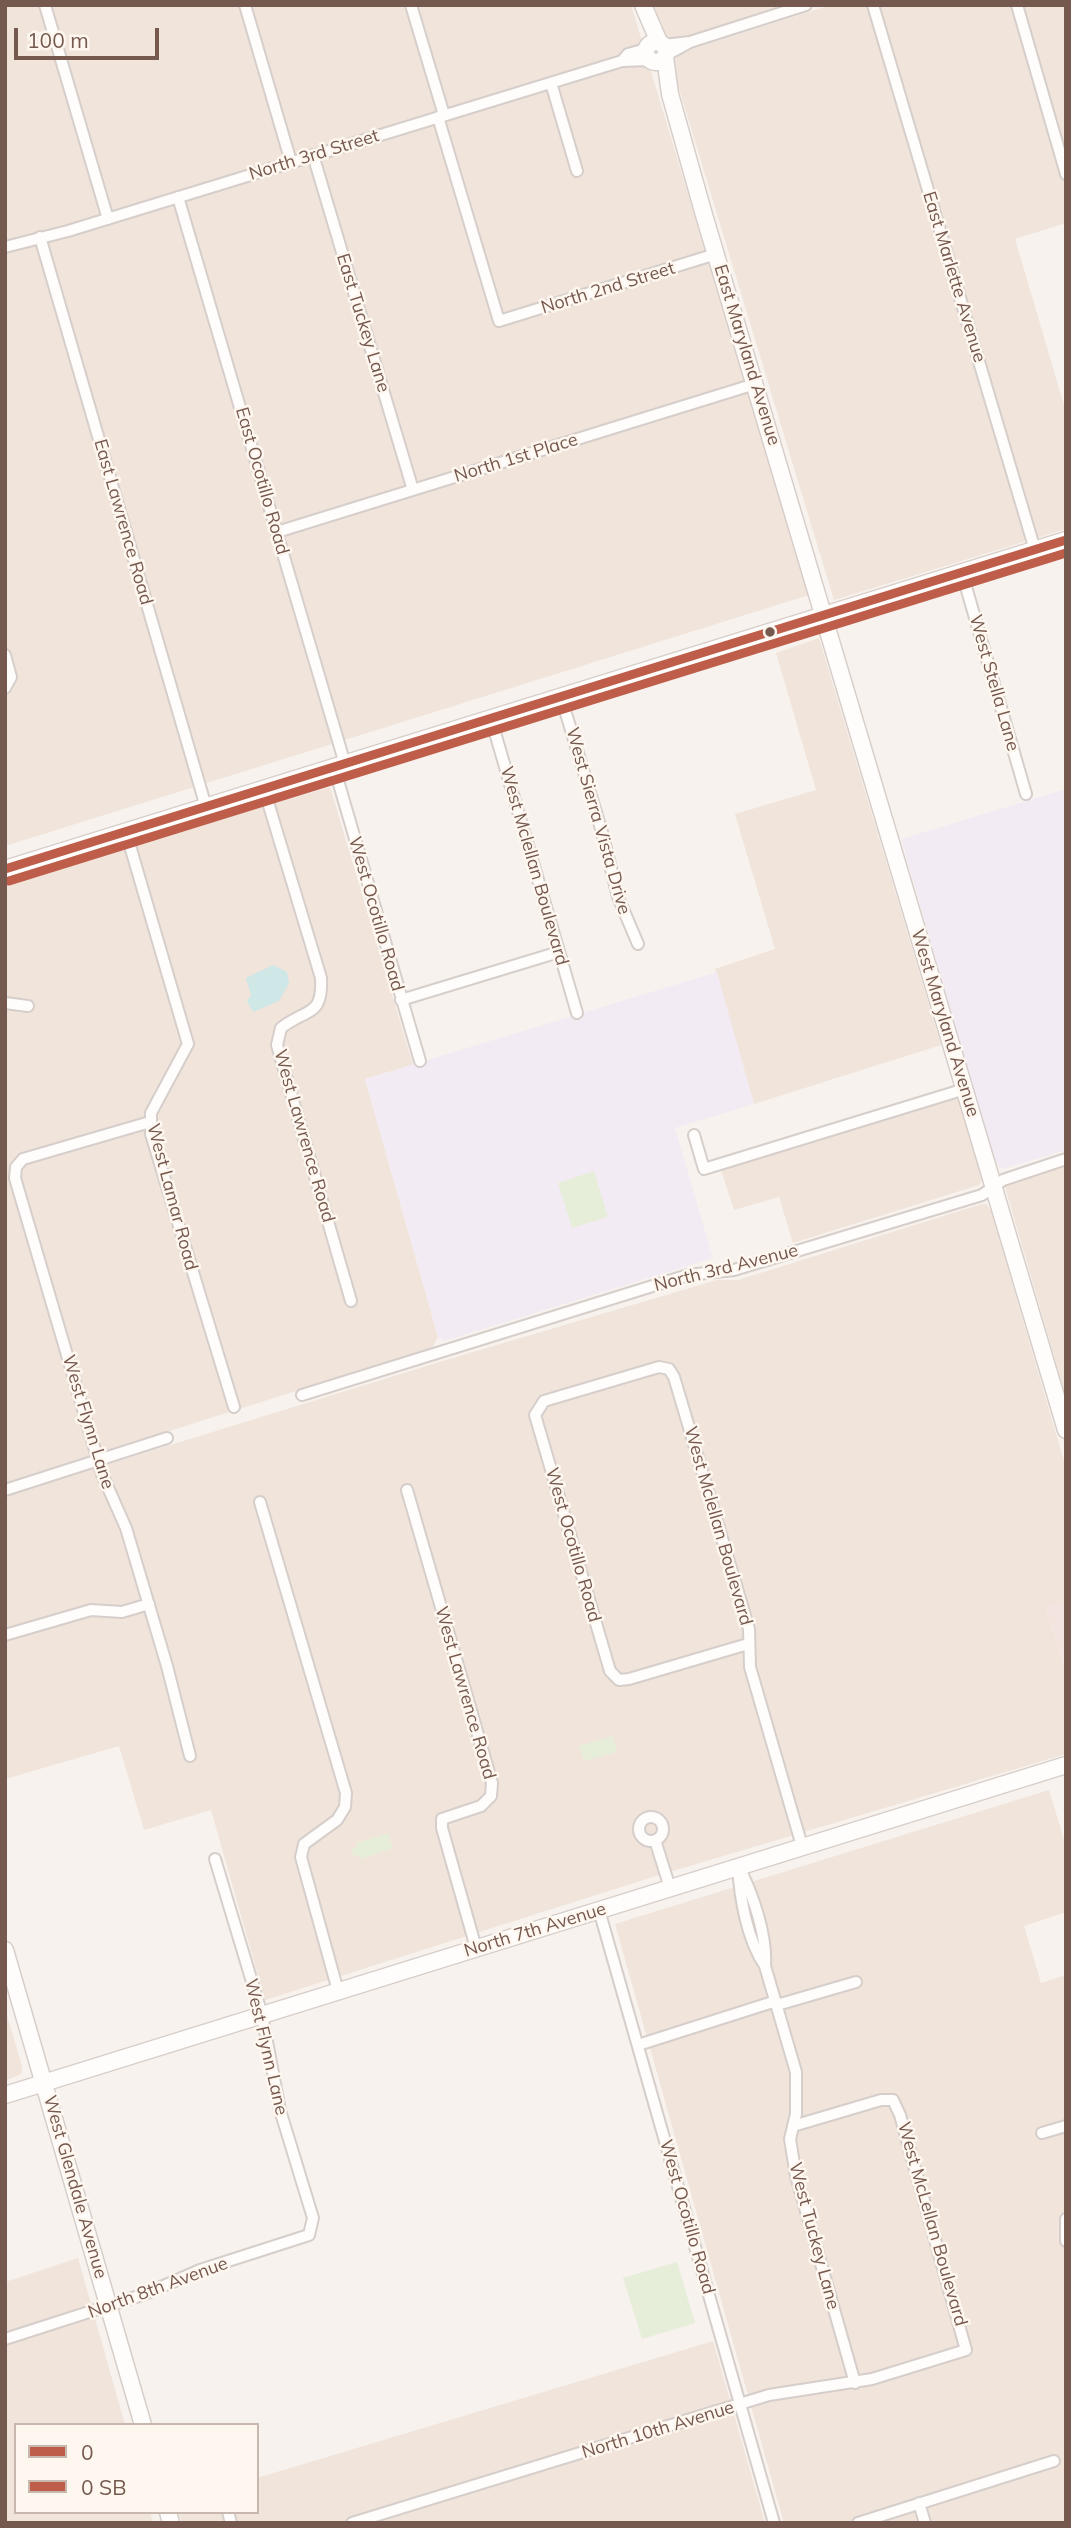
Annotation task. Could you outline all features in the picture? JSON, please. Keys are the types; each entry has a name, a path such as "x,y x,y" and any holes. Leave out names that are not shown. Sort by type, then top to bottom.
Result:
{"main road":[{"name":"East Maryland Avenue","path":"643,7 825,616"},
{"path":"6,865 126,832 1066,540"},
{"name":"West Maryland Avenue","path":"825,616 1064,1414"},
{"name":"North 7th Avenue","path":"5,2095 1066,1765"},
{"name":"West Glendale Avenue","path":"5,1950 142,2423"}],"street":[{"path":"45,5 108,219"},
{"path":"246,5 291,162"},
{"path":"411,5 441,116"},
{"name":"North 3rd Street","path":"5,247 108,219 551,83 622,61 628,54 656,52 806,5"},
{"name":"East Marlette Avenue","path":"873,5 1035,550"},
{"path":"1017,5 1066,174"},
{"path":"551,83 577,172"},
{"name":"North 2nd Street","path":"441,116 499,321 716,254"},
{"name":"East Tuckey Lane","path":"313,155 413,490"},
{"name":"East Ocotillo Road","path":"178,197 277,532 340,766"},
{"name":"East Lawrence Road","path":"40,237 206,807"},
{"name":"North 1st Place","path":"277,532 755,384"},
{"name":"West Stella Lane","path":"962,573 1026,794"},
{"path":"5,655 12,677 5,688"},
{"name":"West Sierra Vista Drive","path":"561,697 602,832 618,897 638,944"},
{"name":"West Mclellan Boulevard","path":"491,719 578,1013"},
{"name":"West Ocotillo Road","path":"340,766 401,1000 420,1060"},
{"name":"West Lawrence Road","path":"264,789 321,978 321,1000 316,1009 281,1028 277,1045 351,1301"},
{"name":"West Lamar Road","path":"126,832 188,1044 153,1109 150,1122 234,1407"},
{"path":"401,1000 559,952"},
{"path":"5,1003 29,1006"},
{"path":"694,1135 704,1169 965,1089"},
{"name":"West Flynn Lane","path":"150,1122 23,1159 16,1167 15,1178 106,1488 126,1528 190,1756"},
{"name":"North 3rd Avenue","path":"302,1395 700,1272 734,1270 982,1195 994,1186 1066,1159"},
{"name":"West Mclellan Boulevard","path":"537,1407 544,1401 659,1367 669,1369 674,1377 749,1629 750,1667 802,1846"},
{"name":"West Ocotillo Road","path":"537,1407 535,1415 610,1671 619,1679 748,1644"},
{"path":"5,1490 167,1438"},
{"name":"West Lawrence Road","path":"407,1490 492,1783 491,1796 481,1806 442,1819 442,1828 476,1948"},
{"path":"260,1502 345,1790 345,1807 340,1817 304,1844 301,1857 338,1991"},
{"path":"5,1636 90,1610 122,1612 149,1604"},
{"path":"655,1840 670,1888"},
{"name":"West Flynn Lane","path":"215,1859 262,2015 280,2110 313,2218 309,2235"},
{"name":"West Tuckey Lane","path":"738,1867 749,1889 766,1950 765,1966 796,2072 798,2089 790,2139 796,2176 855,2383"},
{"name":"West Ocotillo Road","path":"599,1910 774,2523"},
{"path":"638,2045 856,1982"},
{"name":"West McLellan Boulevard","path":"793,2126 881,2100 893,2100 901,2115 966,2350"},
{"path":"1042,2133 1066,2126"},
{"path":"1066,2219 1066,2241"},
{"name":"North 8th Avenue","path":"5,2339 109,2306 200,2270 309,2235"},
{"name":"North 10th Avenue","path":"352,2523 785,2391 855,2383 966,2350"},
{"path":"858,2523 1054,2461"},
{"path":"919,2503 925,2523"}],"shaded area":[{"path":"5,5 631,5 809,595 5,846"},
{"path":"654,5 788,5 688,36 663,38"},
{"path":"831,5 1066,5 1066,223 1015,239 1066,412 1066,529 834,600 671,62 685,51"},
{"path":"819,638 941,1045 754,1104 715,969 775,949 735,814 816,790 776,653"},
{"path":"330,787 413,1065 365,1079 438,1337 432,1348 5,1483 5,884"},
{"path":"1066,789 1066,1150 1006,1168 999,1167 992,1153 901,839"},
{"path":"717,972 754,1104 675,1128 713,1258 444,1341 438,1337 365,1079"},
{"path":"958,1095 982,1180 979,1185 793,1243 779,1197 734,1210 721,1170"},
{"path":"1066,1159 1066,1397 1003,1180"},
{"path":"986,1204 991,1211 1066,1468 1066,1601 1046,1607 1066,1672 1066,1754 656,1876 265,2000 211,1810 144,1830 119,1746 5,1779 5,1496 446,1360 717,1280 738,1280"},
{"path":"1066,1601 1066,1672 1046,1606"},
{"path":"1049,1790 1066,1846 1066,1912 1024,1926 1041,1983 1066,1975 1066,2523 784,2523 615,1924"},
{"path":"5,2009 22,2066 21,2074 5,2081"},
{"path":"78,2258 124,2423 14,2423 14,2514 151,2514 153,2523 5,2523 5,2282"},
{"path":"713,2341 765,2523 182,2523 180,2514 259,2514 259,2477"}],"green space":[{"path":"594,1171 608,1217 572,1228 558,1183"},
{"path":"613,1736 617,1752 584,1761 579,1746"},
{"path":"388,1833 393,1848 361,1859 359,1855 354,1857 351,1849 357,1847 356,1843"},
{"path":"677,2262 695,2323 642,2339 623,2278"}],"water":[{"path":"273,965 287,972 289,983 279,1001 253,1012 247,1001 251,995 246,978"}],"transit line":[{"name":"0","path":"5,869 1066,540"},
{"path":"9,881 1066,553"}]}
